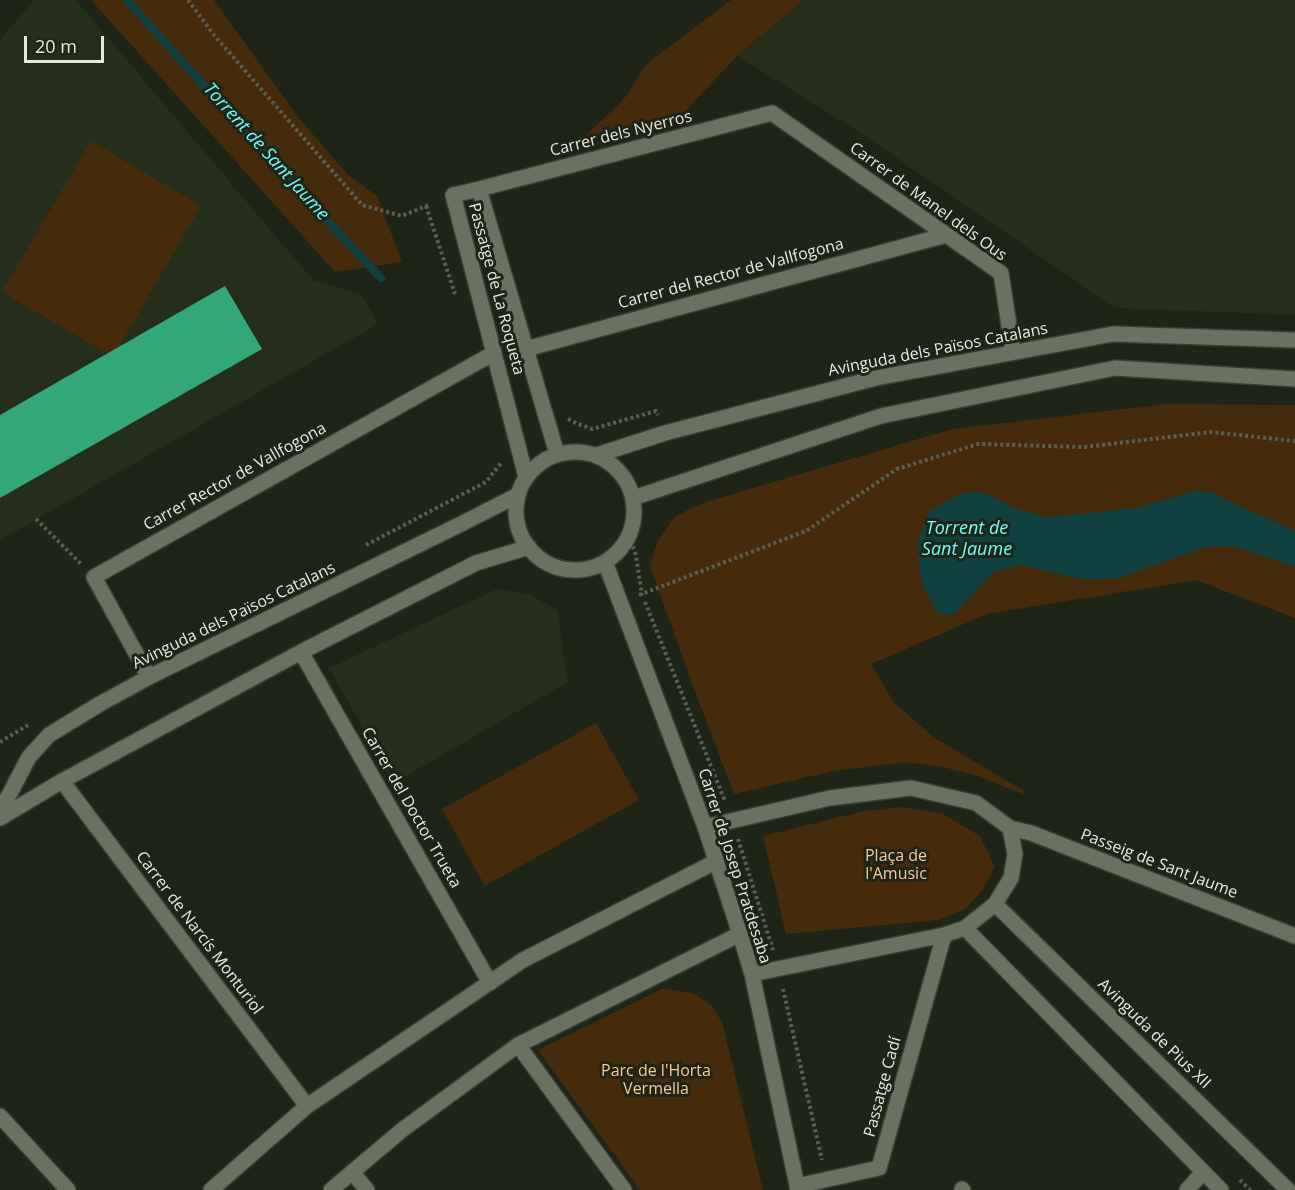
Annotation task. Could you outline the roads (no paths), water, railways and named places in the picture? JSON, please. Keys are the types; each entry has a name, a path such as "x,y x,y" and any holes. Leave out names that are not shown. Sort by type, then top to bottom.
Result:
{"street":[{"name":"Carrer dels Nyerros","path":"478,189 771,113"},
{"name":"Carrer de Manel dels Ous","path":"771,113 1000,273 1013,352"},
{"name":"Passatge de La Roqueta","path":"526,477 453,195 478,189 557,454"},
{"name":"Carrer del Rector de Vallfogona","path":"526,349 946,235"},
{"name":"Avinguda dels Països Catalans","path":"597,455 665,433 876,378 1113,334 1295,340"},
{"name":"Carrer Rector de Vallfogona","path":"149,678 94,577 494,353"},
{"path":"633,498 881,416 1114,368 1295,379"},
{"path":"577,452 597,455 620,472 628,484 633,498 634,517 629,535 619,550 605,562 592,567 578,570 551,564 528,547 519,531 516,513 518,495 526,477 540,463 557,454 577,452"},
{"name":"Avinguda dels Països Catalans","path":"0,808 29,757 49,735 98,705 518,495"},
{"path":"0,818 62,781 301,652 476,563 528,547"},
{"name":"Carrer de Josep Pratdesaba","path":"605,562 705,827 740,934 752,974 797,1188"},
{"name":"Carrer del Doctor Trueta","path":"301,652 490,982"},
{"name":"Carrer de Narcís Monturiol","path":"62,781 307,1106"},
{"path":"705,827 830,798 911,788 976,803 1010,828 1015,854 1011,878 995,904 965,928 944,935 752,974"},
{"name":"Passeig de Sant Jaume","path":"1010,828 1030,833 1295,936"},
{"path":"211,1190 307,1106 523,960 717,861"},
{"name":"Avinguda de Pius XII","path":"995,904 1288,1190"},
{"path":"965,928 1221,1190"},
{"path":"331,1190 402,1130 518,1045 740,934"},
{"name":"Passatge Cadí","path":"797,1188 879,1168 944,935"},
{"path":"518,1045 624,1190"},
{"path":"0,1116 68,1190"},
{"path":"352,1172 367,1190"},
{"path":"1187,1190 1203,1172"}],"water":[{"name":"Torrent de Sant Jaume","path":"1194,491 1212,492 1295,531 1295,567 1233,546 1207,547 1115,579 1081,579 1020,565 994,572 954,614 939,615 922,585 917,543 930,510 966,492 983,492 1017,509 1048,517 1137,508"}],"waterway":[{"name":"Torrent de Sant Jaume","path":"127,0 265,154 381,278"}],"park label":[{"name":"Plaça de l'Amusic","path":"896,865"},
{"name":"Parc de l'Horta Vermella","path":"656,1080"}]}
